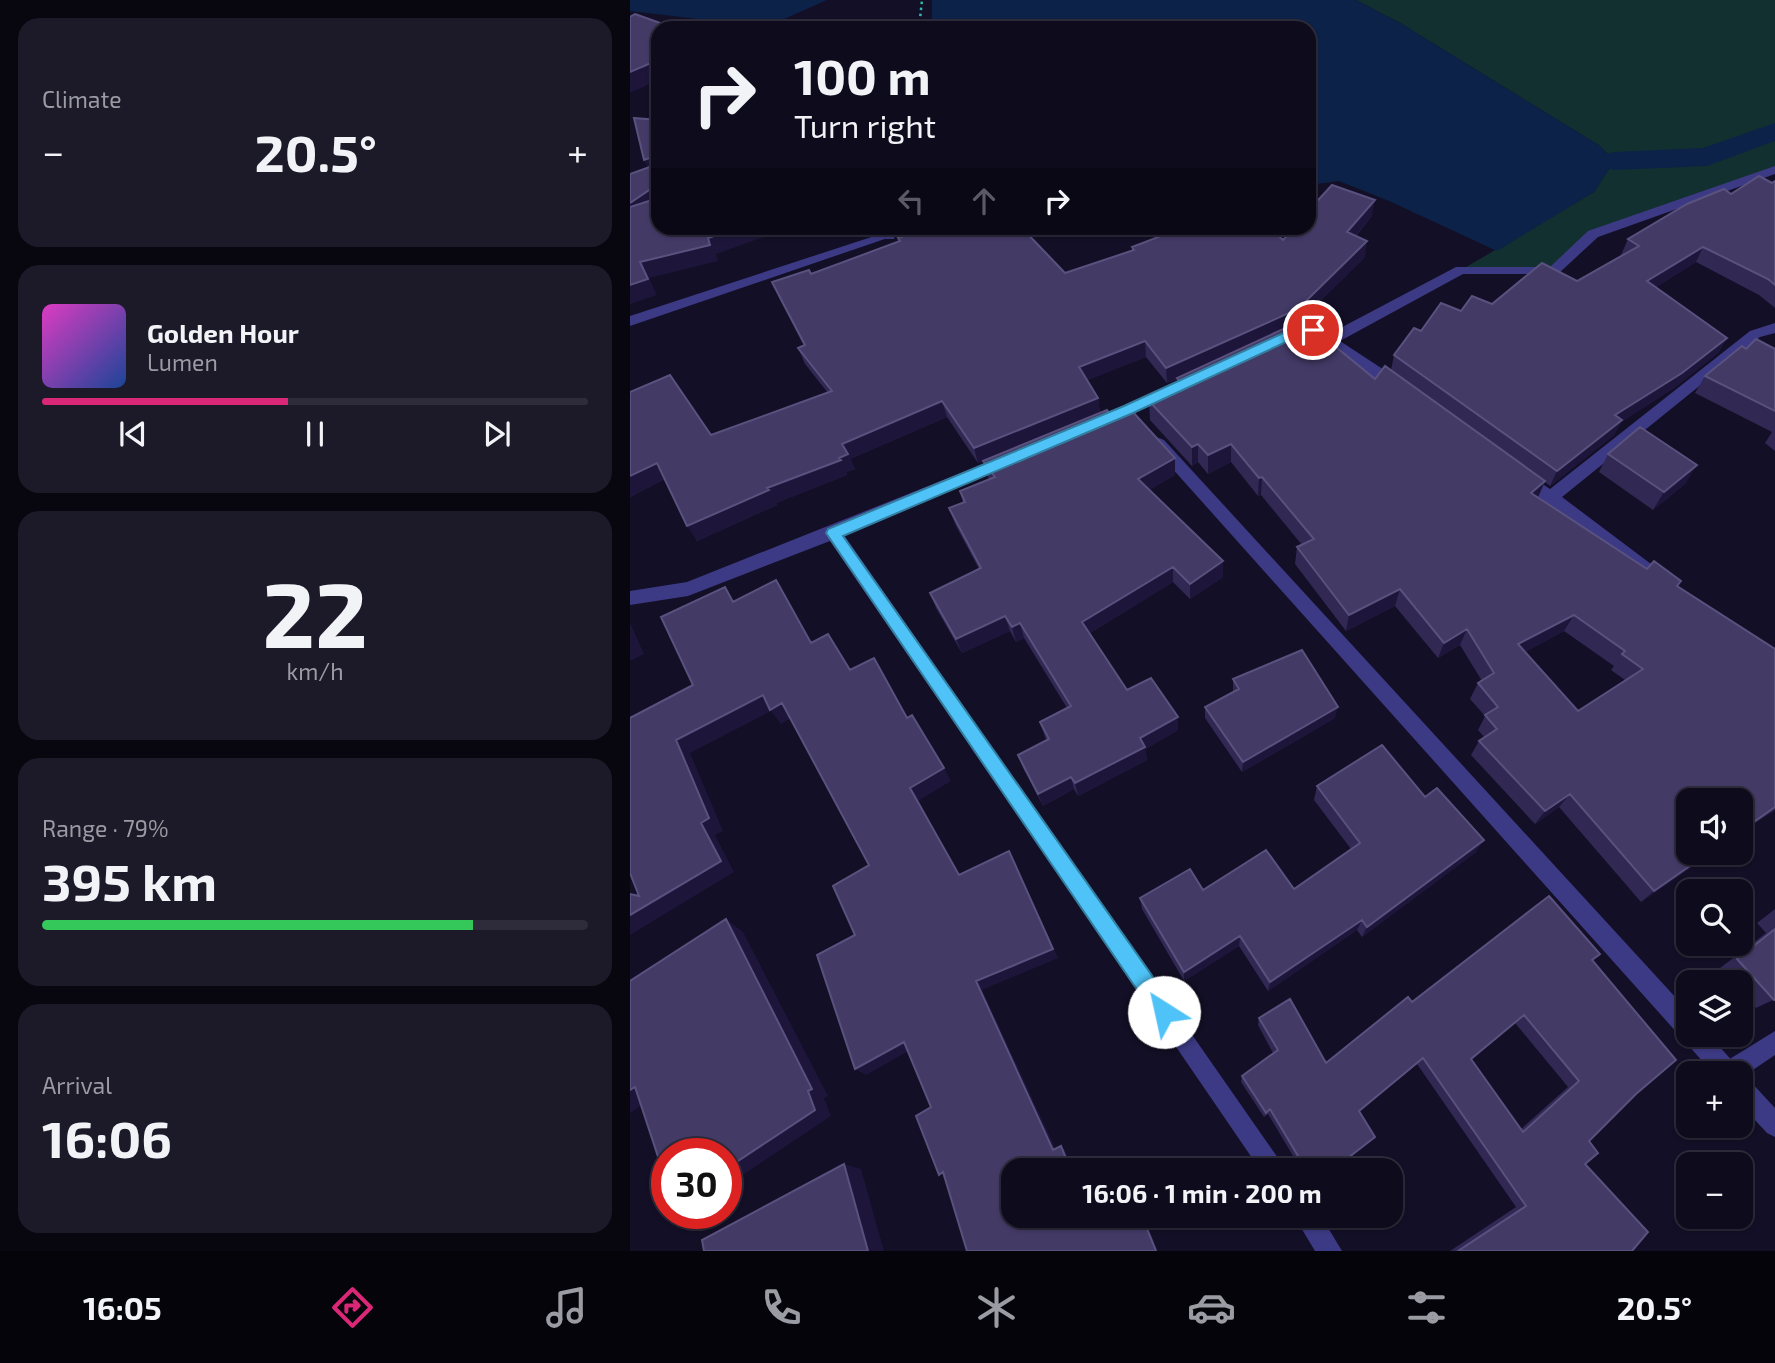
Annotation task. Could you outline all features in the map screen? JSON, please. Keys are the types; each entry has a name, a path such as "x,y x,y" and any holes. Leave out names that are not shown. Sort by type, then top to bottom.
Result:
{"street":[{"path":"1330,340 1461,270 1553,271 1593,234 1775,170"},
{"path":"630,321 876,235"},
{"path":"1550,498 1755,334 1775,328"},
{"path":"1291,334 1313,330 1415,398"},
{"path":"1077,431 1138,420 1201,376"},
{"path":"1138,420 1676,1015"},
{"path":"630,598 688,589 833,533 1026,453"},
{"path":"1509,467 1668,586"},
{"path":"833,533 1266,1158"},
{"path":"1746,1061 1775,1042"},
{"path":"1705,1047 1717,1061"},
{"path":"1753,1101 1775,1125"},
{"path":"1315,1228 1331,1251"}],"path":[{"path":"920,21 922,0"}],"green space":[{"path":"1356,0 1775,0 1775,170 1593,234 1553,271 1461,270 1594,192 1614,161 1600,146 1400,23"}],"water":[{"path":"630,0 827,0 784,19 766,21 715,21 630,11"},
{"path":"932,0 1356,0 1400,23 1600,146 1614,161 1594,192 1497,251 1339,181 1316,184 1316,21 932,21"}],"building":[{"path":"635,14 654,21 651,21 651,63 630,72 630,17"},
{"path":"634,118 651,119 651,158 644,160"},
{"path":"651,166 651,189 630,203 630,174"},
{"path":"1759,176 1772,183 1775,181 1775,285 1703,247 1647,281 1727,338 1682,373 1615,415 1622,420 1557,471 1394,355 1414,328 1421,331 1441,303 1461,311 1472,296 1492,304 1542,263 1577,281 1639,246 1628,239 1687,204 1724,189 1731,194"},
{"path":"1332,185 1375,200 1347,232 1367,241 1298,309 1166,368 1145,341 1079,367 1098,398 974,448 942,401 842,444 848,454 839,458 841,460 767,488 769,490 687,526 657,463 630,476 630,392 670,375 711,435 832,391 798,348 805,345 772,282 809,270 811,274 900,241 898,238 907,235 1029,235 1065,273 1134,250 1132,247 1164,235 1278,235 1283,240 1288,235 1316,235 1316,202"},
{"path":"651,200 651,235 717,235 708,238 710,245 640,262 648,279 630,285 630,207"},
{"path":"1303,320 1375,379 1385,366 1545,481 1531,493 1647,569 1654,561 1681,581 1677,586 1775,649 1775,807 1753,823 1753,788 1676,788 1676,865 1691,865 1654,891 1570,794 1545,811 1479,741 1497,729 1485,715 1498,707 1478,683 1494,673 1467,629 1444,643 1400,589 1349,615 1297,547 1314,539 1262,477 1259,478 1231,444 1208,455 1198,444 1192,447 1149,401 1182,384 1177,378","holes":["1574,615 1625,651 1622,654 1643,669 1578,711 1518,644"]},
{"path":"1756,339 1775,349 1775,411 1705,376 1742,346 1746,349"},
{"path":"1107,410 1114,420 1132,411 1175,458 1138,479 1223,561 1190,584 1173,567 1082,622 1127,690 1151,678 1178,717 1140,738 1145,747 1075,783 1071,777 1038,794 1018,755 1049,739 1040,722 1071,706 1020,623 1012,627 1005,616 956,639 930,593 981,568 949,508 965,502 960,491 995,477 983,461"},
{"path":"1640,427 1697,465 1664,492 1608,454"},
{"path":"776,580 811,643 828,634 850,670 874,658 907,718 912,715 944,768 910,788 959,875 1009,851 1053,949 976,981 1053,1150 1061,1146 1066,1158 1001,1158 1001,1228 1147,1228 1156,1251 967,1251 943,1172 939,1175 916,1116 931,1107 904,1042 855,1069 817,955 855,935 833,886 869,865 782,703 770,710 763,695 676,740 709,818 701,823 721,861 630,915 630,894 639,896 630,873 630,718 693,685 661,617 725,587 733,602"},
{"path":"1302,650 1338,707 1243,762 1205,707 1239,689 1233,679"},
{"path":"1382,745 1425,797 1437,788 1484,840 1367,927 1362,920 1270,982 1240,936 1184,972 1140,898 1190,869 1203,890 1266,850 1294,889 1360,843 1317,786"},
{"path":"1549,896 1600,954 1592,960 1676,1060 1636,1094 1589,1141 1598,1153 1585,1164 1648,1232 1632,1251 1458,1251 1526,1206 1423,1058 1359,1111 1375,1137 1348,1158 1299,1158 1270,1109 1266,1113 1242,1076 1278,1050 1259,1018 1290,999 1326,1063 1408,997 1412,1002","holes":["1524,1015 1579,1081 1523,1132 1471,1059"]},
{"path":"726,919 812,1089 808,1091 815,1110 742,1158 742,1138 652,1138 635,1087 630,1090 630,981"},
{"path":"1775,929 1774,1000 1753,977 1753,970 1747,970 1737,959 1741,956 1753,956 1753,946"},
{"path":"844,1164 868,1251 704,1251 702,1240 723,1229 742,1229 742,1219"}],"waterway":[{"path":"1614,161 1707,157 1775,131"}],"route":[{"path":"1164,1012 833,533 1129,410 1297,332 1313,330"}]}
